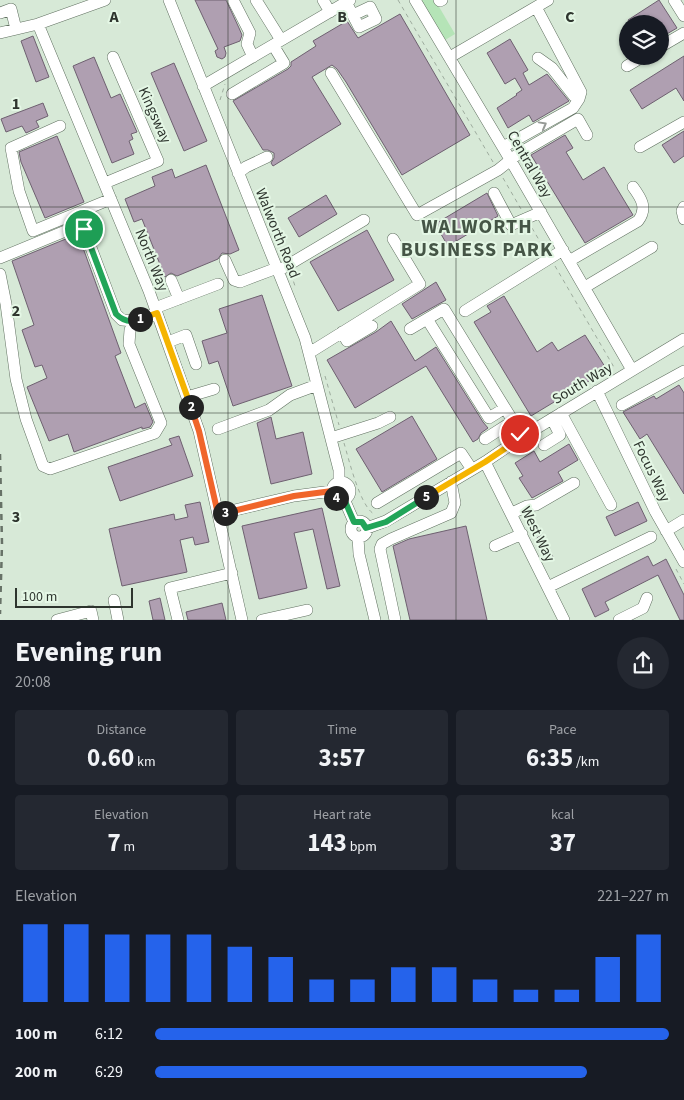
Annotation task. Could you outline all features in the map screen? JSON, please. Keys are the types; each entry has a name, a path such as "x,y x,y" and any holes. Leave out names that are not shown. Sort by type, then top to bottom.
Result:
{"street":[{"path":"0,33 38,24 105,0"},
{"name":"Walworth Road","path":"169,0 238,173 280,268 305,338 317,385 336,436 339,470 336,487"},
{"path":"233,0 250,33 247,44 253,57"},
{"path":"232,94 284,63 277,43 256,0"},
{"path":"323,0 330,12"},
{"name":"Central Way","path":"415,0 570,261 632,370"},
{"path":"450,57 548,0"},
{"path":"203,86 348,1 354,15"},
{"path":"678,1 684,16"},
{"path":"503,147 573,108 581,92 536,8"},
{"path":"0,13 11,10 16,29"},
{"name":"North Way","path":"38,24 156,310 199,431 242,620"},
{"path":"669,42 684,33"},
{"name":"Kingsway","path":"105,183 158,161 113,57"},
{"path":"538,58 552,68 574,96 579,99"},
{"path":"331,73 417,215 498,170 518,154 578,119 587,135"},
{"path":"78,119 61,128 11,148 19,191 33,231 111,198"},
{"path":"640,147 684,122"},
{"path":"238,173 246,167 268,157"},
{"path":"570,261 638,221 642,216 643,202 633,187"},
{"path":"494,193 511,225 541,212"},
{"path":"684,207 682,211 684,219"},
{"path":"225,260 234,280 240,282 280,268 364,220"},
{"path":"0,258 75,228 80,227 84,229 116,314 122,320 135,321 179,299 218,284"},
{"path":"308,353 420,284 393,239"},
{"path":"585,287 652,247"},
{"path":"465,311 563,250"},
{"path":"0,274 16,379 26,419 43,466 46,468 50,469 156,433 161,424 129,344 130,330 135,321"},
{"path":"170,280 179,299"},
{"path":"410,328 444,309 522,437"},
{"path":"427,319 489,418 504,408"},
{"path":"342,332 347,341 372,326"},
{"path":"168,342 186,335 196,364"},
{"name":"South Way","path":"366,528 386,522 684,339"},
{"path":"622,405 684,371"},
{"path":"218,429 269,410 290,395 317,385"},
{"path":"187,397 214,389"},
{"name":"Focus Way","path":"597,391 655,512 684,562"},
{"path":"544,445 560,435 556,416"},
{"path":"556,416 611,504"},
{"path":"336,436 378,423 390,417"},
{"path":"485,439 513,422"},
{"path":"377,503 461,453 469,465"},
{"name":"West Way","path":"485,462 564,620"},
{"path":"395,620 380,549 382,544 451,513 455,503 451,482"},
{"path":"512,513 526,506 536,505 574,483"},
{"path":"218,514 336,487 336,498 344,499 354,522 351,530 353,535 358,537"},
{"path":"666,531 684,520"},
{"path":"354,522 362,522 366,528 363,535 358,537"},
{"path":"495,546 522,534"},
{"path":"358,537 359,554 375,620"},
{"path":"548,587 651,537"},
{"path":"178,620 170,588 232,573"},
{"path":"619,620 643,608 647,598"},
{"path":"114,600 118,620"},
{"path":"262,620 307,610"},
{"path":"57,620 91,611 93,620"}],"path":[{"path":"398,0 618,374"},
{"path":"220,105 225,83"},
{"path":"257,192 280,268 298,294"},
{"path":"326,376 336,436 364,502 370,512 378,516"}],"green space":[{"path":"420,0 435,0 455,34 445,40"}],"building":[{"path":"195,0 226,0 239,28 242,35 240,41 224,47 226,53 222,59 217,57 215,51 218,49"},
{"path":"659,0 669,15 636,15"},
{"path":"400,14 470,135 402,175 346,82 332,65 312,77 341,124 273,166 271,163 274,153 263,150 233,101 288,69 291,66 291,62 316,46 313,41 347,21 358,38"},
{"path":"669,16 677,28 669,33"},
{"path":"33,36 49,77 36,82 21,41"},
{"path":"510,39 528,70 523,73 529,85 547,74 569,101 533,122 529,115 508,128 497,108 522,90 515,78 505,84 487,53"},
{"path":"684,56 684,101 676,88 642,109 630,90"},
{"path":"94,57 111,98 120,94 137,132 131,134 133,139 129,141 134,154 112,163 73,66"},
{"path":"174,63 207,141 184,151 151,73"},
{"path":"43,103 48,116 36,121 39,127 26,133 22,126 6,132 1,119"},
{"path":"684,131 684,156 674,163 662,145"},
{"path":"565,135 573,148 566,152 583,180 604,167 633,215 585,243 531,155"},
{"path":"57,136 84,202 45,218 21,162 19,152"},
{"path":"206,165 239,250 230,254 222,253 218,259 177,276 171,273 165,277 142,219 134,222 125,199 155,186 152,177 172,169 175,178"},
{"path":"487,193 498,216 448,246 435,224"},
{"path":"326,195 337,214 299,237 288,218"},
{"path":"367,230 394,280 338,311 310,262"},
{"path":"78,234 121,353 115,356 135,408 145,403 153,422 150,427 142,429 142,427 74,452 68,434 49,441 27,387 47,378 42,365 35,367 22,330 34,325 12,261"},
{"path":"436,282 446,300 412,319 402,304"},
{"path":"262,295 292,386 233,406 218,361 209,364 202,341 227,333 219,309"},
{"path":"504,296 537,352 552,342 558,351 585,335 607,370 531,416 474,322 491,312 487,306"},
{"path":"391,321 415,361 436,347 488,428 481,433 478,439 473,442 426,366 355,408 327,360 376,332"},
{"path":"679,385 684,393 684,494 647,434 640,439 623,412 654,396 656,399"},
{"path":"412,416 437,459 382,492 356,449"},
{"path":"271,417 276,439 303,432 312,474 271,484 257,423"},
{"path":"179,436 193,476 120,501 108,467 172,445 169,439"},
{"path":"569,444 578,460 558,472 563,481 532,498 519,478 523,476 515,463 534,451 540,462"},
{"path":"200,502 209,542 195,545 193,537 180,540 187,572 122,586 109,529 174,514 175,520 188,517 185,505"},
{"path":"638,502 647,521 615,536 606,517"},
{"path":"322,508 340,586 327,589 313,529 294,533 307,588 259,599 242,526"},
{"path":"466,526 487,620 410,620 393,546 409,539"},
{"path":"542,535 554,559 549,561 537,538"},
{"path":"648,556 653,566 666,559 684,595 684,620 680,620 658,575 605,602 609,610 595,617 582,589"},
{"path":"160,598 165,620 153,620 149,601"},
{"path":"222,603 226,620 188,620 186,612"}],"railway":[{"path":"0,454 2,544 0,614"}],"district":[{"name":"WALWORTH BUSINESS PARK","path":"477,238"}],"route":[{"path":"84,229 116,314 122,320 135,321 157,313 199,431 218,514 294,496 332,491 332,494 338,500 344,499 354,522 360,521 366,528 379,525 485,462 522,437 520,434"}]}
